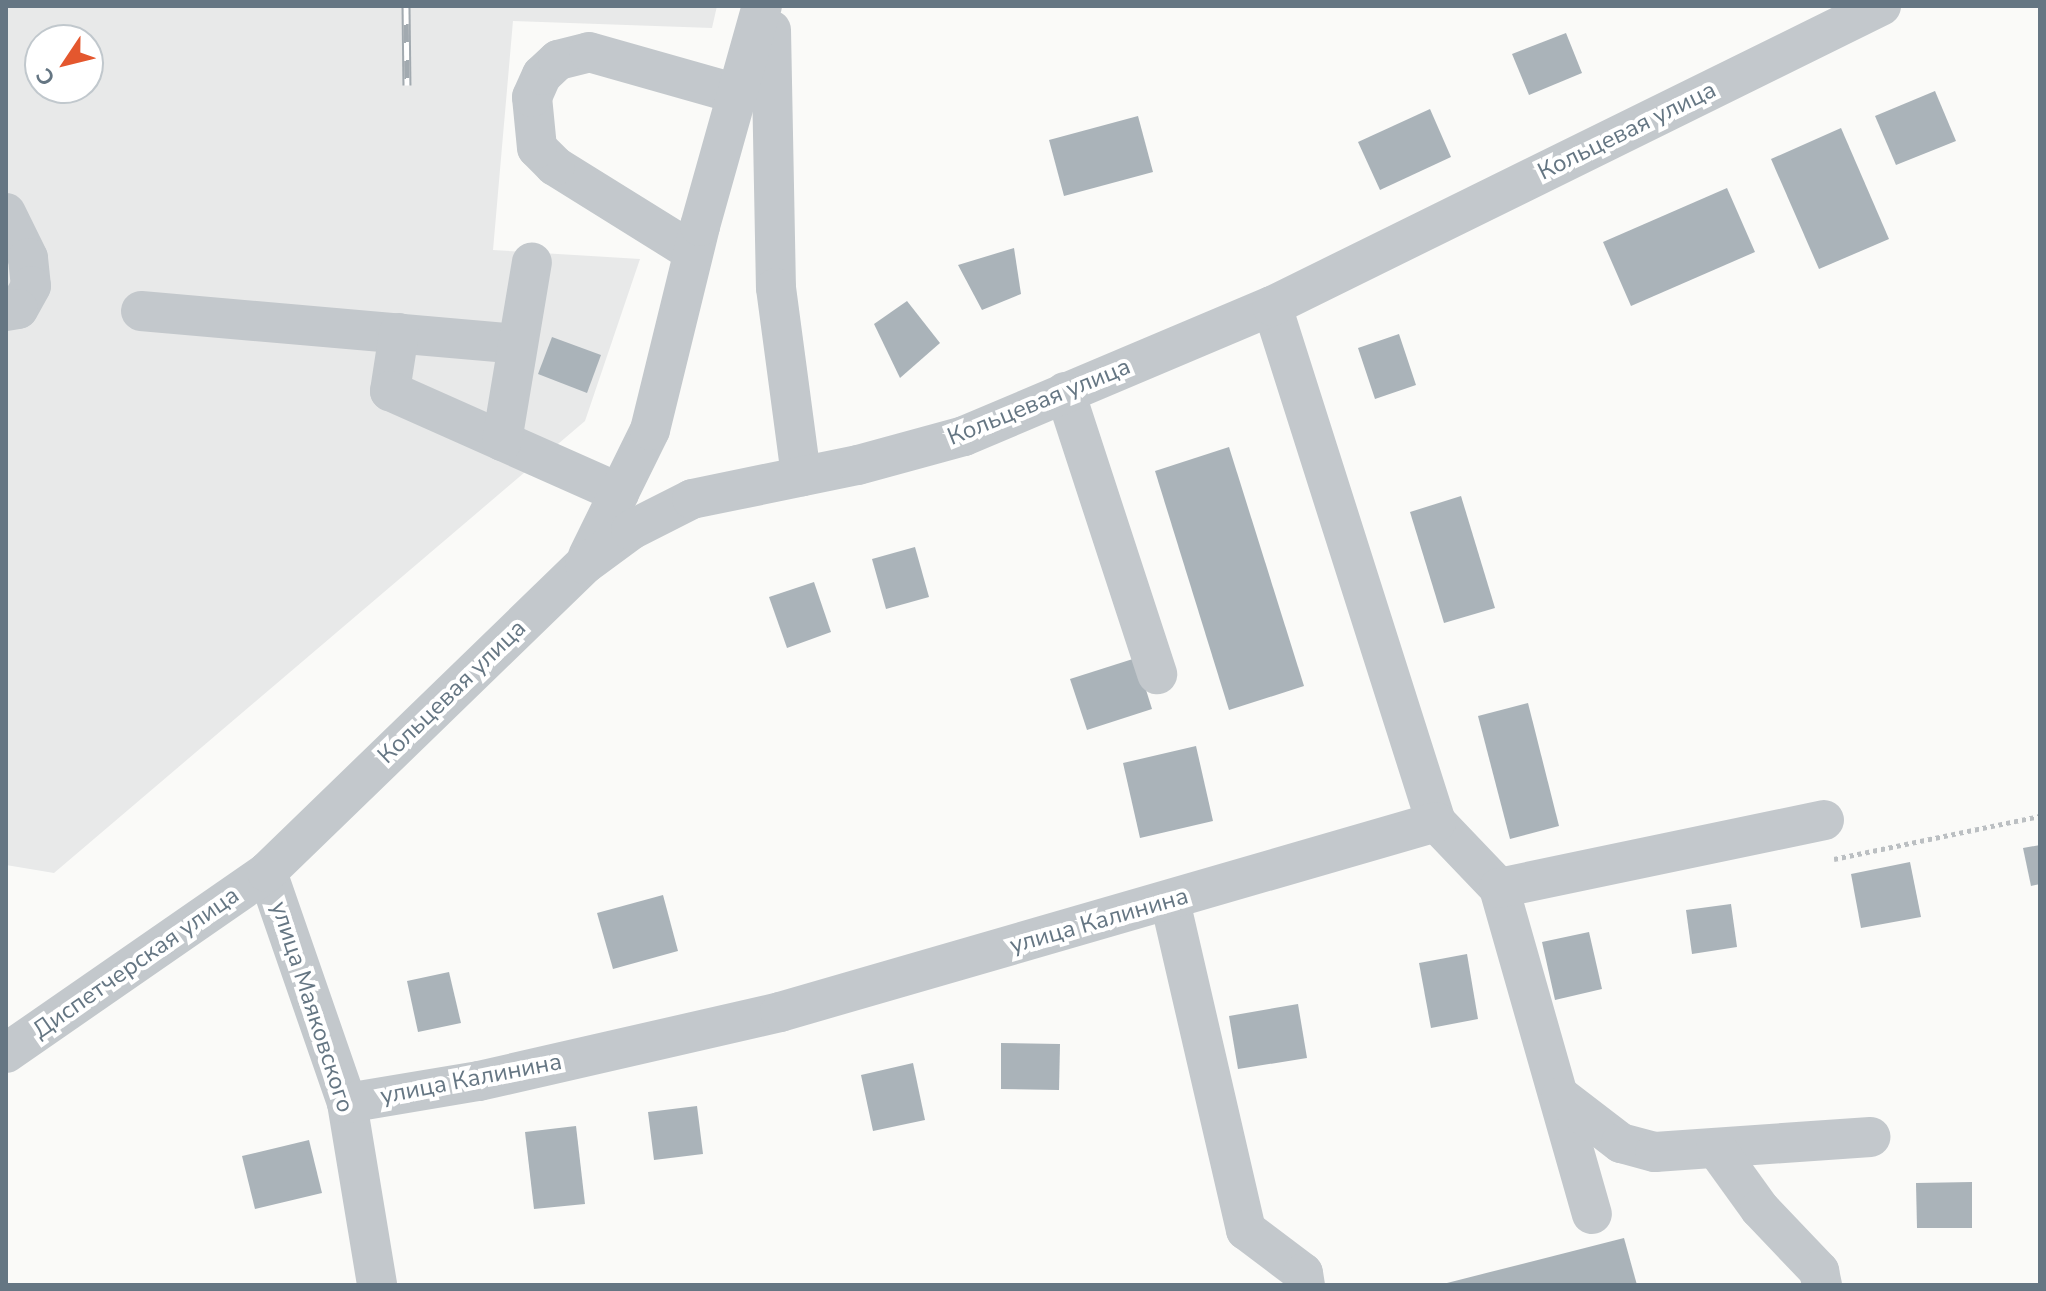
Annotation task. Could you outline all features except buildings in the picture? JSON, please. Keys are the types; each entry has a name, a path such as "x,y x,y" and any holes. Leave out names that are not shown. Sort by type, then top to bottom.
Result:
{"street":[{"path":"585,564 650,430 693,252 762,6"},
{"path":"772,6 769,105 776,288 801,476"},
{"name":"Кольцевая улица","path":"267,872 585,564 631,530 692,499 964,436 1272,306 1881,6"},
{"path":"693,252 555,166 537,148 532,97 542,75 558,60 589,52 737,94"},
{"path":"6,213 28,258 31,286 18,309 6,311"},
{"path":"502,441 532,262"},
{"path":"1272,306 1436,822 1499,888 1592,1214"},
{"path":"141,311 518,344"},
{"path":"399,333 390,391 619,493"},
{"path":"1065,392 1157,674"},
{"path":"1499,888 1824,820"},
{"name":"улица Калинина","path":"347,1103 479,1081 780,1012 1436,822"},
{"name":"Диспетчерская улица","path":"6,1053 267,872"},
{"name":"улица Маяковского","path":"267,872 347,1103 377,1285"},
{"path":"1170,901 1246,1230 1303,1273 1305,1285"},
{"path":"1561,1097 1621,1143 1655,1152 1870,1137"},
{"path":"1716,1148 1760,1209 1819,1271 1822,1285"}],"shaded area":[{"path":"6,6 717,6 712,28 513,21 493,250 640,259 585,421 54,873 6,865"}],"railway":[{"path":"406,6 407,85"}]}
